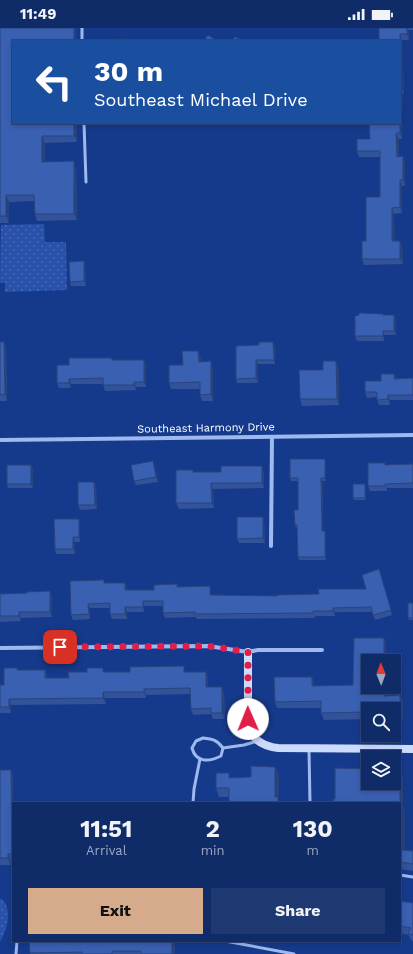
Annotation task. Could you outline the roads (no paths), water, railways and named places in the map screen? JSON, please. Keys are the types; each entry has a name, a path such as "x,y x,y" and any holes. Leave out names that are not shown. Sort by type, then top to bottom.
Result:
{"street":[{"name":"Southeast Harmony Drive","path":"0,440 413,435"},
{"path":"271,546 272,437"},
{"path":"0,648 208,646 248,652 258,650 322,650"},
{"path":"248,652 248,724 257,741 269,747 413,749"}],"lane":[{"path":"82,28 82,40"},
{"path":"84,124 86,182"},
{"path":"203,738 215,739 223,748 221,756 214,759 200,759 194,755 192,748 196,741 203,738"},
{"path":"223,748 257,741"},
{"path":"309,748 310,802"},
{"path":"193,802 200,759"},
{"path":"401,875 413,877"},
{"path":"16,954 17,942"},
{"path":"230,942 294,954"}]}
